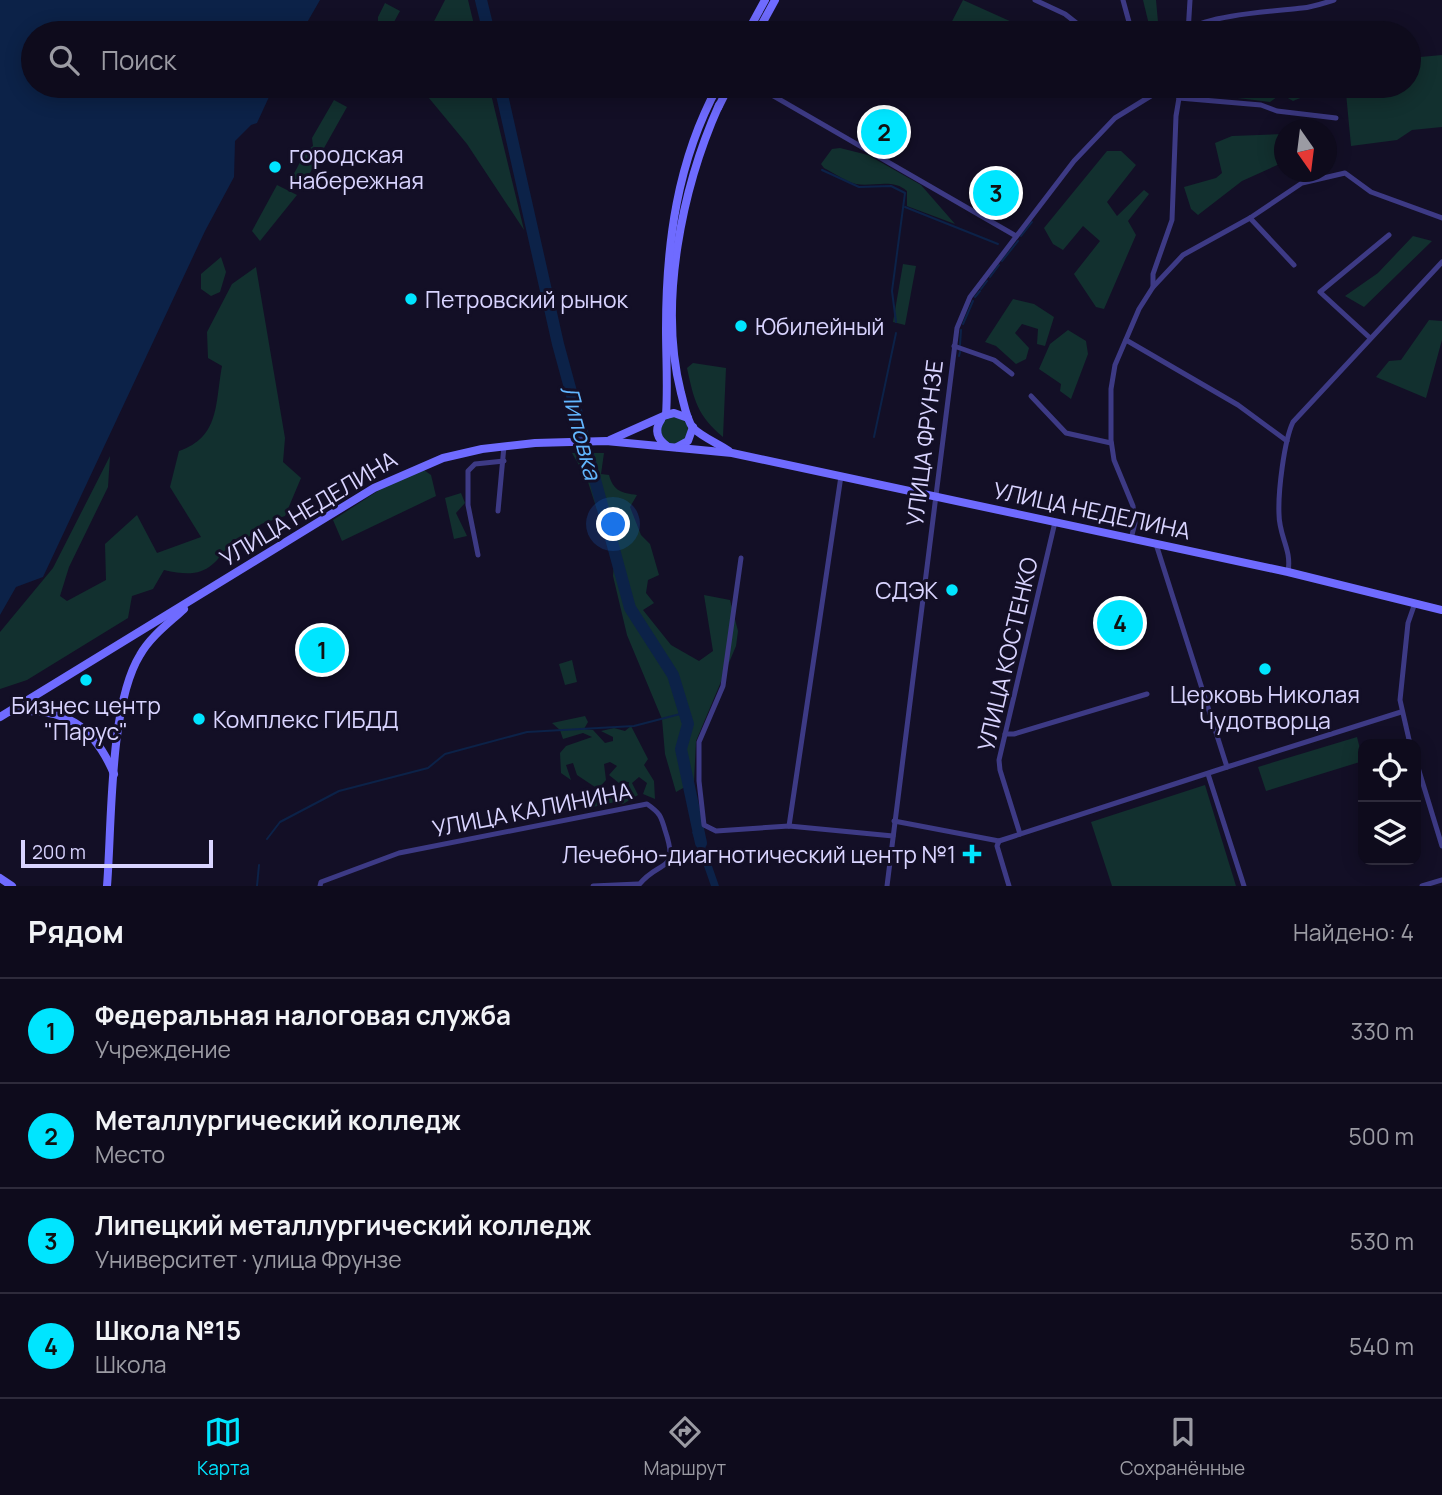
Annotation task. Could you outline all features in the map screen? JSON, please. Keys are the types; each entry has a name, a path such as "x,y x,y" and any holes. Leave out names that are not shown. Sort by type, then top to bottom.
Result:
{"main road":[{"path":"754,21 765,0"},
{"path":"764,21 775,0"},
{"path":"712,98 691,142 668,255 664,417 656,430 658,436 672,446 688,441 691,423 675,359 674,284 680,225 698,156 724,98"},
{"path":"607,441 674,413 732,453"},
{"name":"УЛИЦА НЕДЕЛИНА","path":"197,597 404,472 443,458 504,446 607,441 732,453 1288,572 1442,610"},
{"path":"0,717 197,597"},
{"path":"107,886 120,719 130,675 150,640 197,597"},
{"path":"8,712 45,712 89,732 103,747 115,777"},
{"path":"99,886 109,869"},
{"path":"0,878 12,886"}],"street":[{"path":"1035,0 1074,21"},
{"path":"1123,0 1129,21"},
{"path":"1190,21 1191,0"},
{"path":"1212,21 1285,8 1305,8 1334,0"},
{"path":"777,98 1016,236"},
{"name":"УЛИЦА ФРУНЗЕ","path":"887,886 957,328 970,297 1102,130 1145,98"},
{"path":"1153,287 1153,274 1172,220 1176,117 1180,98 1261,105 1277,111 1336,118"},
{"path":"1131,538 1135,523 1133,506 1114,460 1111,443 1111,389 1115,365 1139,309 1153,287 1183,255 1250,219 1306,181 1345,173 1371,192 1442,218"},
{"path":"1250,219 1294,265"},
{"path":"1369,337 1320,292 1389,235"},
{"path":"1288,572 1291,557 1282,536 1279,514 1287,441 1293,422 1369,337 1442,262"},
{"path":"1126,340 1238,405 1287,441"},
{"path":"954,346 994,360 1012,374"},
{"path":"1031,396 1066,433 1111,443"},
{"path":"498,510 504,446"},
{"path":"478,555 468,505 468,471 475,464 504,461"},
{"path":"789,826 841,476"},
{"name":"УЛИЦА КОСТЕНКО","path":"1020,834 1000,770 1005,734 1055,522"},
{"path":"1157,544 1227,767"},
{"path":"741,558 723,686 699,742 699,781 704,825 711,828 789,826 893,835"},
{"path":"1409,739 1401,712 1408,622 1415,603"},
{"path":"1005,734 1014,734 1147,694"},
{"path":"894,821 999,841 1401,712"},
{"path":"1208,774 1244,886"},
{"path":"1421,777 1442,845"},
{"name":"УЛИЦА КАЛИНИНА","path":"320,884 399,853 648,804 661,814 673,850 670,860 638,885"},
{"path":"999,841 1009,886"},
{"path":"1422,886 1442,880"},
{"path":"593,886 638,885"}],"green space":[{"path":"445,0 468,0 473,21 434,21"},
{"path":"963,0 1010,21 952,21"},
{"path":"1143,0 1156,0 1158,21 1148,21"},
{"path":"385,3 400,11 395,21 378,21"},
{"path":"1442,55 1442,127 1412,130 1397,140 1351,146 1346,98 1421,98 1421,57"},
{"path":"429,98 492,98 524,230 467,144"},
{"path":"1237,98 1276,98 1270,102"},
{"path":"334,100 347,107 301,189 289,183 306,151 313,146 312,138"},
{"path":"1274,134 1274,167 1242,181 1198,215 1191,209 1184,187 1216,178 1222,173 1215,143 1232,136"},
{"path":"840,148 868,155 921,185 955,224 907,206 907,191 901,187 889,184 856,184 824,168 821,164 832,149"},
{"path":"1107,151 1121,151 1136,165 1107,202 1117,216 1144,190 1149,194 1128,221 1136,235 1104,309 1096,307 1074,274 1100,241 1083,226 1063,250 1053,244 1044,228"},
{"path":"277,185 297,195 260,241 252,231"},
{"path":"1413,236 1432,241 1364,307 1345,296 1378,273"},
{"path":"221,257 226,272 220,292 211,296 201,289 201,274"},
{"path":"903,264 916,266 905,325 893,322"},
{"path":"256,267 285,438 283,462 301,478 285,516 261,524 247,539 233,539 219,558 205,569 188,573 164,570 153,589 132,596 128,618 27,680 0,689 0,632 53,568 110,456 108,487 69,567 60,596 67,601 106,580 105,544 137,515 157,553 201,537 170,487 179,451 202,437 209,428 216,406 222,366 208,358 207,332 232,284"},
{"path":"1013,299 1034,304 1054,317 1045,346 1037,344 1038,329 1022,324 1015,333 1029,348 1026,359 1016,364 996,346 985,342"},
{"path":"1429,320 1442,321 1442,340 1426,398 1376,377 1389,361 1401,360"},
{"path":"1068,330 1086,341 1088,354 1071,399 1060,391 1061,384 1039,369 1050,344"},
{"path":"693,363 726,368 723,437 707,421 698,406 687,368"},
{"path":"674,416 684,420 688,430 684,440 674,444 664,440 660,430 664,420"},
{"path":"572,453 604,453 601,474 609,475 613,485 619,490 637,495 630,507 641,535 650,544 659,575 648,580 646,593 654,603 643,610 671,645 699,661 713,651 704,595 730,600 738,631 736,646 696,741 694,782 676,792 665,754 662,719 627,635 613,576 616,536 607,511 597,510 587,479"},
{"path":"424,470 431,475 436,496 342,541 333,520 387,485"},
{"path":"461,493 465,503 456,513 467,536 454,539 445,498"},
{"path":"572,660 577,682 565,685 559,664"},
{"path":"585,716 588,722 584,729 593,730 605,743 613,741 613,737 601,731 614,728 625,731 631,726 648,759 644,765 654,781 655,799 643,794 647,783 639,777 632,783 638,795 623,804 615,802 593,807 592,803 600,799 607,802 609,798 627,794 629,782 619,783 609,775 617,766 610,762 604,764 606,780 598,789 577,775 573,763 566,765 571,780 561,773 560,753 566,746 592,737 583,733 563,739 560,730 552,723"},
{"path":"1357,737 1358,763 1266,791 1258,767"},
{"path":"1205,785 1236,886 1112,886 1091,822"}],"water":[{"path":"0,0 320,0 308,21 21,21 21,98 268,98 257,123 251,125 235,141 234,177 205,231 43,577 16,587 0,615"},
{"path":"699,829 719,886 711,886 692,832"}],"waterway":[{"name":"Липовка","path":"481,0 486,21"},
{"name":"Липовка","path":"503,98 558,344 630,608 673,675 688,724 681,749 701,843"},
{"path":"822,170 859,187 891,186 905,193 892,291 896,322"},
{"path":"905,207 998,244"},
{"path":"1021,236 1032,222"},
{"path":"1002,261 1018,241"},
{"path":"990,277 999,265"},
{"path":"981,289 987,281"},
{"path":"975,297 980,291"},
{"path":"963,324 973,301"},
{"path":"960,345 961,330"},
{"path":"874,437 896,333"},
{"path":"959,356 960,352"},
{"path":"267,839 280,822 339,791 428,768 445,754 527,732 634,726 684,713"},
{"path":"257,886 259,865"}],"place":[{"name":"Металлургический колледж","path":"884,132"},
{"name":"городская набережная","path":"275,167"},
{"name":"Липецкий металлургический колледж","path":"996,193"},
{"name":"Петровский рынок","path":"411,299"},
{"name":"Юбилейный","path":"741,326"},
{"name":"СДЭК","path":"952,590"},
{"name":"Школа №15","path":"1120,623"},
{"name":"Федеральная налоговая служба","path":"322,650"},
{"name":"Церковь Николая Чудотворца","path":"1265,669"},
{"name":"Бизнес центр \"Парус\"","path":"86,680"},
{"name":"Комплекс ГИБДД","path":"199,719"},
{"name":"Лечебно-диагнотический центр №1","path":"972,854"}]}
